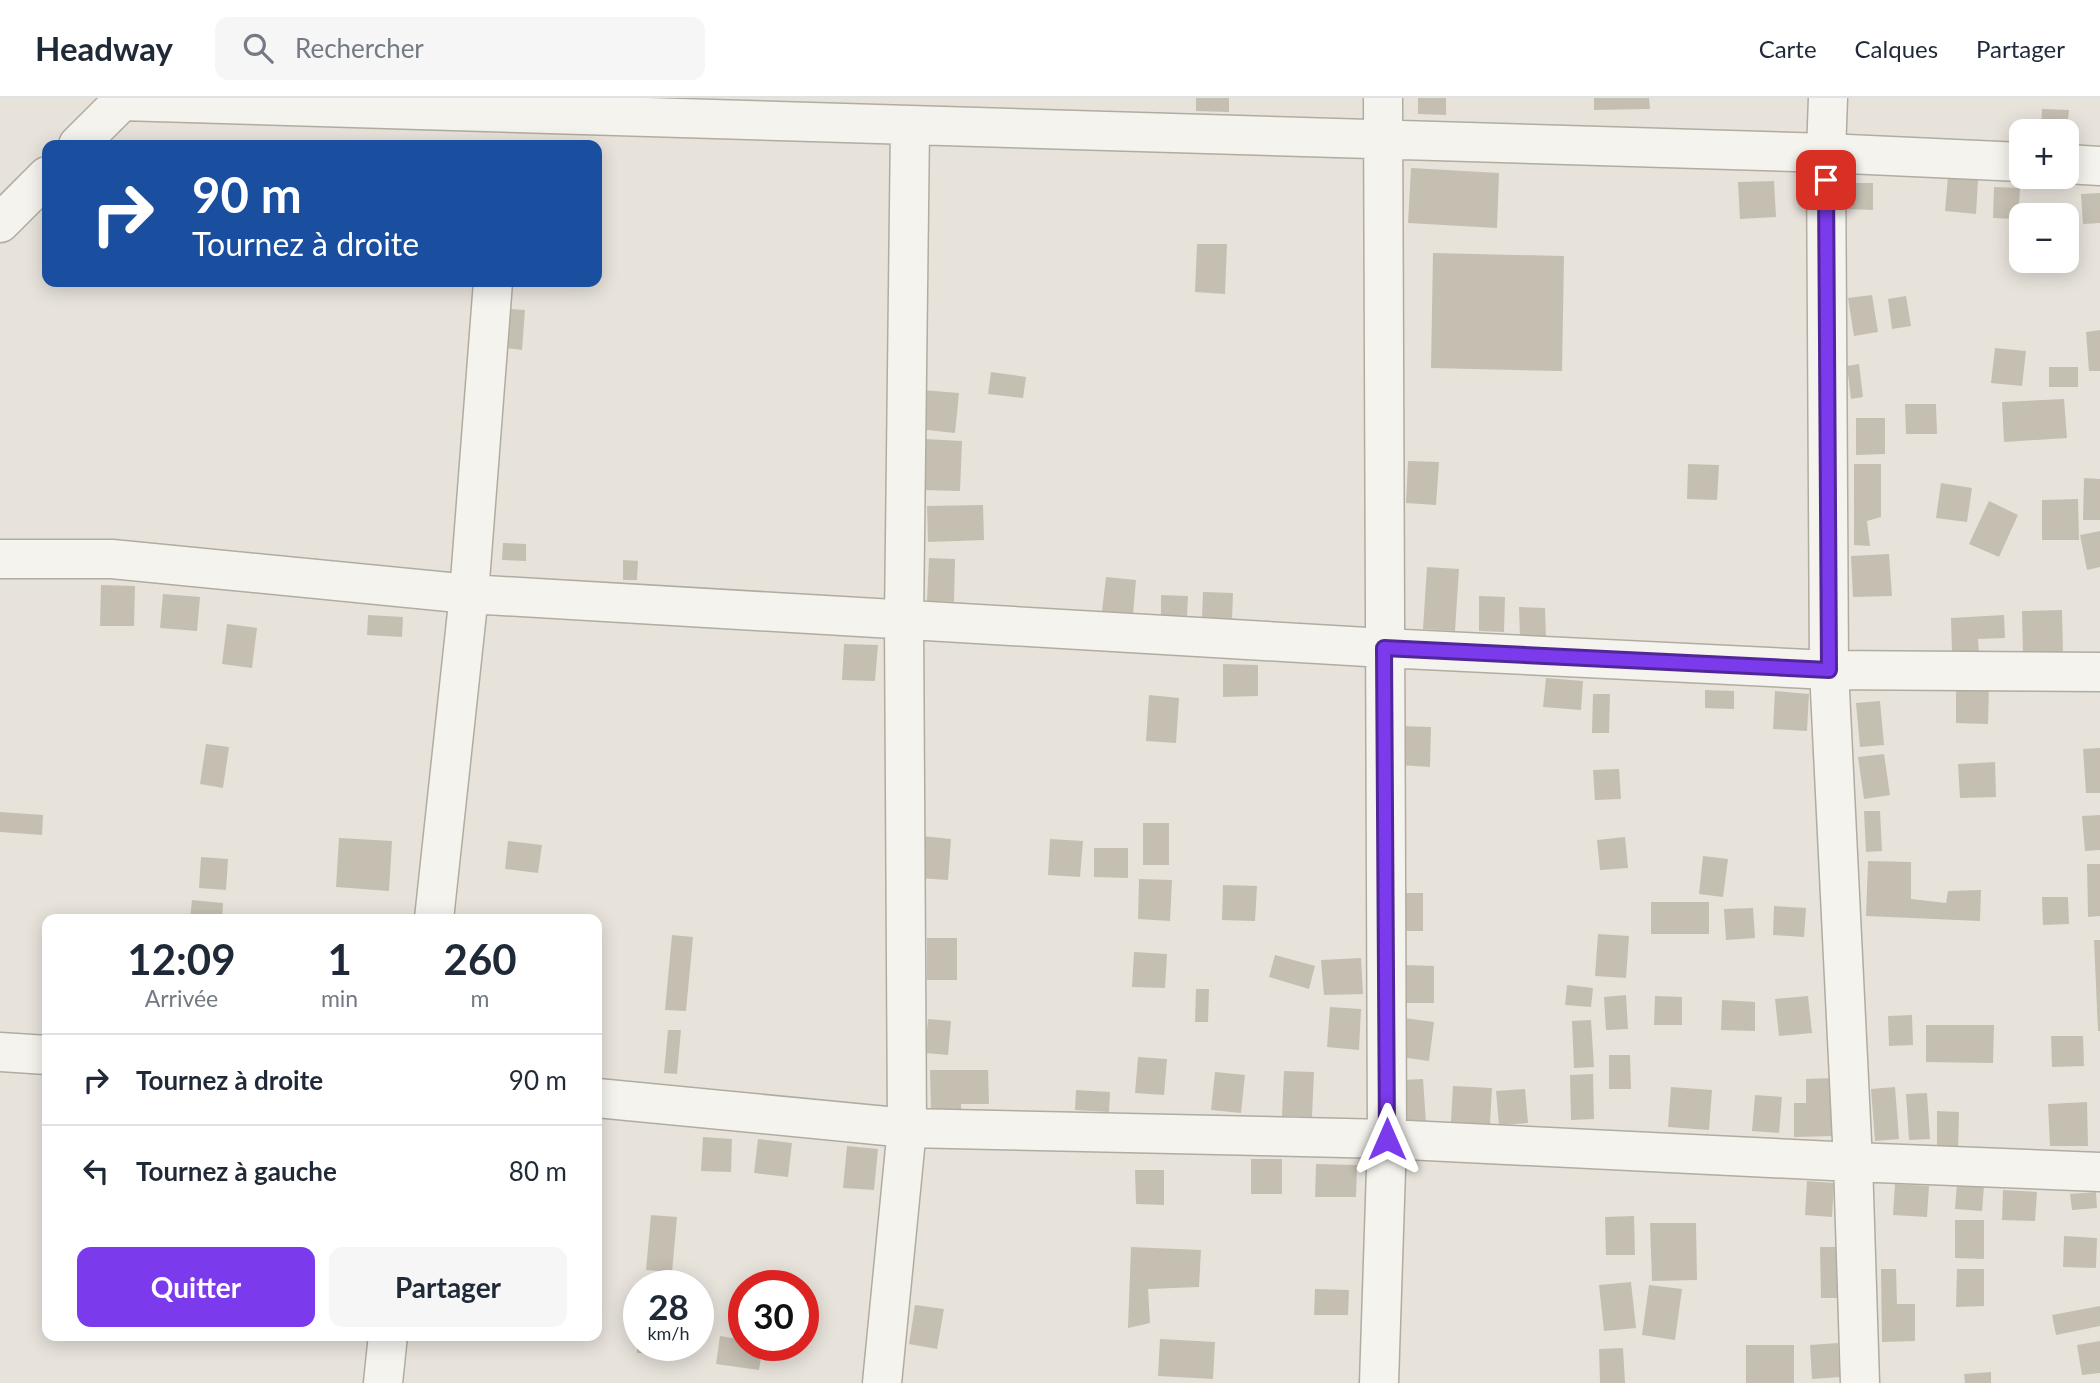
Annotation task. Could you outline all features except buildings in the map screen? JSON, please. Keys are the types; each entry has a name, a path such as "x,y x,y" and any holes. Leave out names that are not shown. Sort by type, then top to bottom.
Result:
{"street":[{"path":"1379,1383 1387,1139 1383,98"},
{"path":"1828,98 1829,670 1853,1163 1860,1383"},
{"path":"83,140 122,101 507,119 910,126 1826,153 2009,161"},
{"path":"882,1383 907,1128 904,620 910,126"},
{"path":"2079,165 2100,166"},
{"path":"0,223 42,181"},
{"path":"435,914 469,594 493,287"},
{"path":"0,559 111,559 469,594 1384,648 1829,670 2100,672"},
{"path":"0,1052 42,1055"},
{"path":"602,1098 907,1128 1387,1139 1853,1163 2100,1172"},
{"path":"383,1383 387,1341"}],"route":[{"path":"1387,1139 1384,648 1829,670 1826,180"}]}
